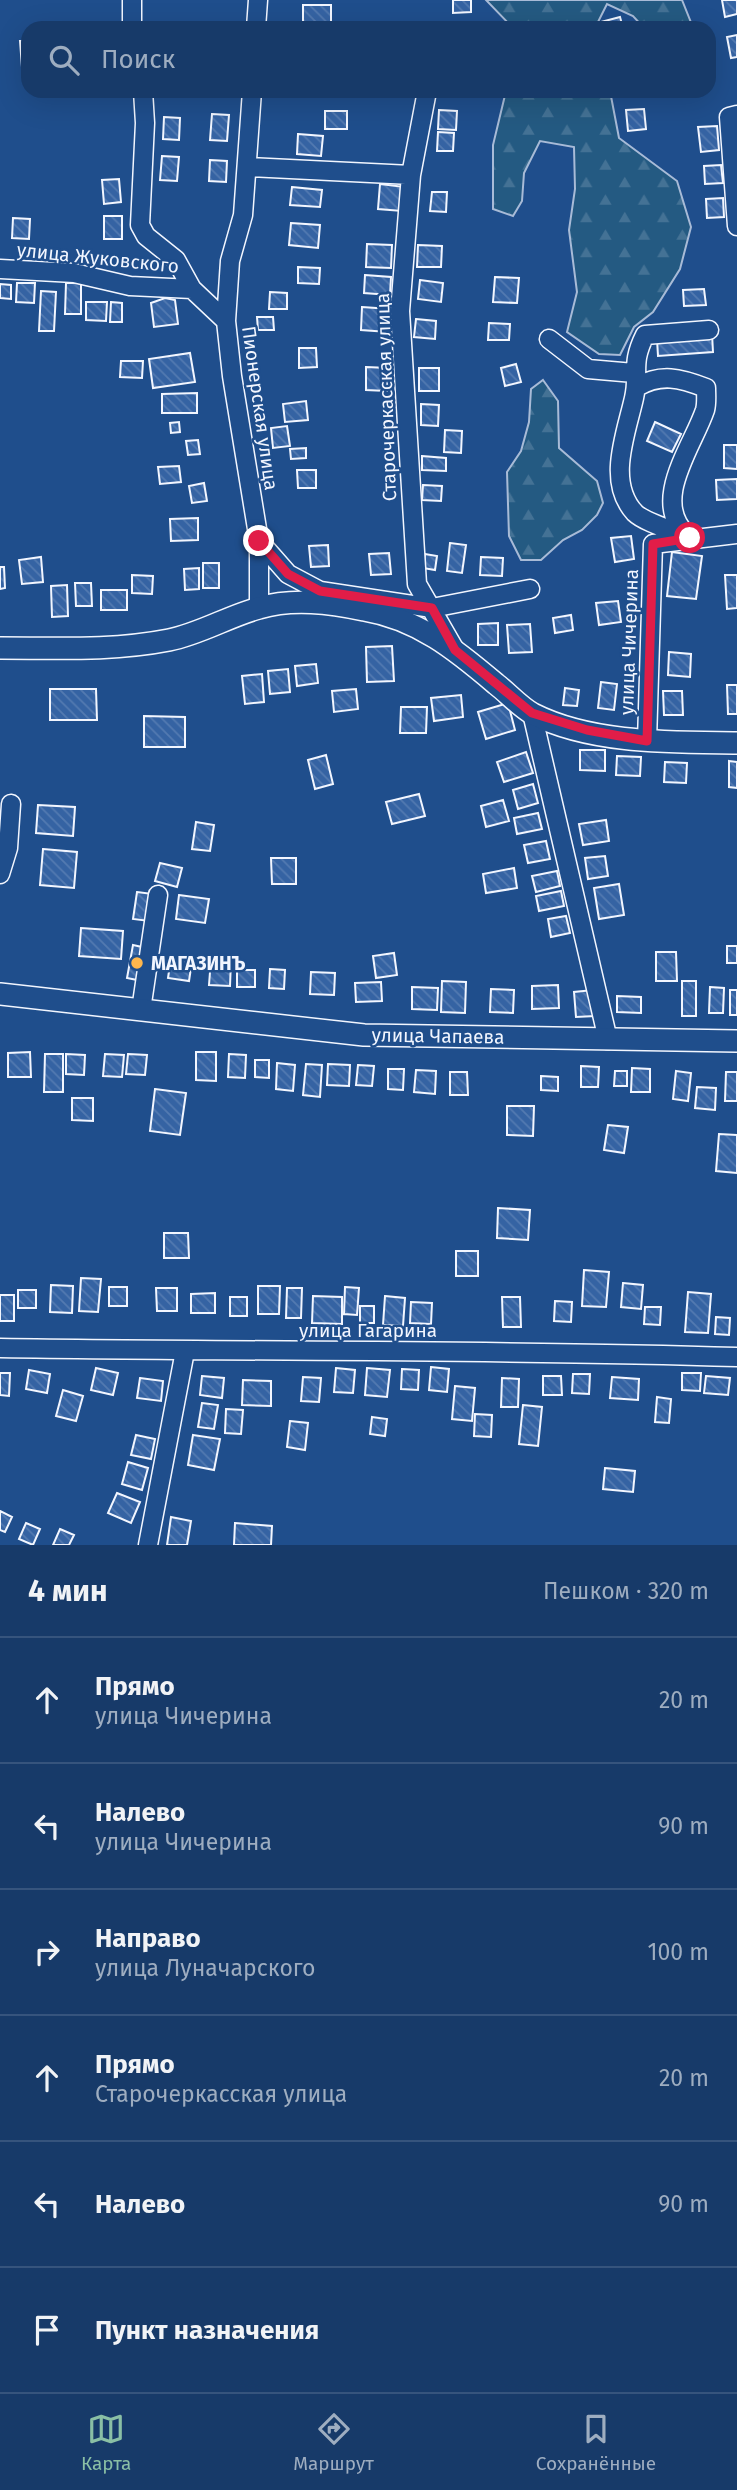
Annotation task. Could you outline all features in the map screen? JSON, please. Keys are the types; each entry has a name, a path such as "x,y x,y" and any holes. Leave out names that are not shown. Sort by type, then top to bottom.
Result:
{"main road":[{"path":"0,648 123,649 174,640 259,608 298,602 366,610 397,618 425,630 455,650 532,713 587,730 647,741 737,743"},
{"name":"улица Чапаева","path":"0,994 365,1035 737,1041"}],"street":[{"path":"132,0 132,21"},
{"path":"256,21 258,0"},
{"path":"143,98 145,123 140,225 146,236 176,260 192,289 226,321"},
{"name":"Пионерская улица","path":"252,98 243,215 230,261 226,321 232,376 259,541 259,608"},
{"name":"Старочеркасская улица","path":"426,98 411,176 400,311 417,584 455,650"},
{"path":"737,115 729,117 737,226"},
{"path":"247,167 411,176"},
{"name":"улица Жуковского","path":"0,269 74,273 130,286 192,289"},
{"path":"690,538 636,515 621,489 620,460 635,380 636,353 645,335 709,330"},
{"path":"549,339 587,369 635,380 678,377 706,388 705,408 680,463 673,506 677,526 690,538"},
{"name":"улица Чичерина","path":"647,741 653,544 737,534"},
{"path":"259,541 288,574 320,591 432,608 530,589"},
{"path":"532,713 608,1040"},
{"path":"0,874 8,848 11,804"},
{"path":"141,1010 158,895"},
{"name":"улица Гагарина","path":"0,1348 185,1351 535,1350 737,1357"},
{"path":"148,1545 185,1351"}],"green space":[{"path":"486,0 682,0 690,21 638,21 633,16 607,4 598,21 506,21"},
{"path":"504,98 611,98 619,138 677,181 691,227 680,269 653,312 634,327 620,355 599,354 567,332 577,292 569,230 575,189 574,147 540,141 524,173 522,201 513,216 493,209 493,145"},
{"path":"543,380 558,401 559,448 597,481 603,503 597,515 582,530 563,540 541,560 521,560 509,536 507,472 521,451 529,422 531,389"}],"building":[{"path":"453,0 471,0 471,12 453,13"},
{"path":"722,0 737,0 737,14 725,17"},
{"path":"303,5 331,5 331,21 303,21"},
{"path":"620,17 621,21 605,21"},
{"path":"737,35 737,57 731,58 727,37"},
{"path":"644,109 646,129 628,131 626,110"},
{"path":"439,110 457,111 456,130 438,129"},
{"path":"325,111 347,111 347,129 325,129"},
{"path":"212,114 229,115 227,141 210,140"},
{"path":"164,117 180,118 179,140 163,139"},
{"path":"717,126 719,150 701,152 698,127"},
{"path":"438,132 454,133 453,151 437,151"},
{"path":"298,134 323,136 321,156 297,154"},
{"path":"162,156 179,157 177,181 160,180"},
{"path":"210,160 227,161 226,182 209,181"},
{"path":"721,165 723,183 705,184 704,166"},
{"path":"119,179 121,202 104,204 102,180"},
{"path":"380,184 405,187 402,211 378,209"},
{"path":"292,187 322,190 320,207 290,205"},
{"path":"432,192 447,192 446,212 430,211"},
{"path":"723,198 724,217 707,218 706,199"},
{"path":"104,216 122,216 122,239 104,239"},
{"path":"13,218 30,219 29,239 12,238"},
{"path":"291,223 320,225 318,248 289,245"},
{"path":"367,244 392,245 391,268 366,267"},
{"path":"418,245 442,246 441,267 417,267"},
{"path":"298,267 320,268 319,284 298,283"},
{"path":"365,275 391,277 390,295 364,293"},
{"path":"495,277 519,278 517,303 493,302"},
{"path":"420,280 443,283 441,302 418,299"},
{"path":"17,283 35,283 34,303 16,302"},
{"path":"66,283 81,283 81,314 65,314"},
{"path":"0,284 11,285 11,299 0,298"},
{"path":"704,289 706,305 684,306 683,290"},
{"path":"41,291 56,292 54,331 39,331"},
{"path":"270,292 287,293 287,309 269,309"},
{"path":"165,298 175,300 178,324 154,327 151,303"},
{"path":"86,302 107,302 106,321 86,320"},
{"path":"111,302 122,303 122,322 110,322"},
{"path":"362,307 390,309 388,332 361,330"},
{"path":"257,317 273,317 274,330 258,330"},
{"path":"416,319 436,321 435,339 414,337"},
{"path":"489,323 510,324 509,340 488,340"},
{"path":"712,334 713,352 658,356 657,339"},
{"path":"299,348 316,348 317,367 299,368"},
{"path":"190,353 195,382 153,388 149,359"},
{"path":"121,361 143,361 142,378 120,377"},
{"path":"516,364 521,382 505,386 501,368"},
{"path":"366,367 388,368 387,391 366,390"},
{"path":"419,368 439,368 439,391 419,391"},
{"path":"197,393 197,413 162,413 162,394"},
{"path":"306,401 308,420 285,422 283,404"},
{"path":"421,404 439,405 438,426 421,425"},
{"path":"179,422 180,432 171,433 170,423"},
{"path":"655,422 681,434 672,452 647,441"},
{"path":"287,426 290,446 273,448 271,428"},
{"path":"445,430 462,431 461,453 444,452"},
{"path":"198,440 200,454 188,455 186,441"},
{"path":"724,445 737,445 737,469 724,468"},
{"path":"306,448 306,458 291,459 290,449"},
{"path":"422,456 446,458 446,471 422,470"},
{"path":"179,466 181,482 160,484 158,467"},
{"path":"297,470 316,470 316,488 298,488"},
{"path":"737,479 737,499 717,500 716,480"},
{"path":"204,483 207,501 192,503 189,486"},
{"path":"423,485 442,486 441,501 422,500"},
{"path":"198,518 198,540 171,541 170,519"},
{"path":"631,536 634,559 615,562 611,538"},
{"path":"450,543 466,545 462,573 447,571"},
{"path":"328,545 329,566 311,567 309,546"},
{"path":"672,552 702,556 696,599 667,596"},
{"path":"389,553 391,574 371,575 369,554"},
{"path":"425,554 437,556 435,570 423,568"},
{"path":"41,557 43,582 22,584 19,560"},
{"path":"481,557 503,558 502,576 480,575"},
{"path":"203,563 219,563 219,588 203,588"},
{"path":"0,567 4,567 5,588 0,589"},
{"path":"199,568 199,589 185,590 184,569"},
{"path":"132,575 153,576 152,594 132,593"},
{"path":"725,575 737,575 737,608 727,609"},
{"path":"75,583 91,583 92,606 76,606"},
{"path":"67,585 68,616 52,617 51,586"},
{"path":"101,590 127,590 127,610 101,610"},
{"path":"618,601 621,622 599,625 596,603"},
{"path":"571,615 573,630 555,633 553,618"},
{"path":"498,623 498,645 478,645 478,624"},
{"path":"530,624 532,652 509,653 507,625"},
{"path":"392,646 394,681 367,682 366,647"},
{"path":"669,652 691,654 690,677 668,675"},
{"path":"316,664 318,683 297,686 295,666"},
{"path":"288,669 290,692 270,694 268,671"},
{"path":"262,674 264,702 245,704 242,676"},
{"path":"601,682 617,684 614,710 598,708"},
{"path":"727,685 737,685 737,714 728,714"},
{"path":"565,688 579,690 577,706 563,705"},
{"path":"50,689 96,689 97,720 50,720"},
{"path":"356,689 358,709 334,712 332,691"},
{"path":"663,691 682,691 683,715 664,715"},
{"path":"461,695 463,717 434,721 431,698"},
{"path":"508,703 515,730 486,739 478,712"},
{"path":"401,707 427,707 426,733 400,733"},
{"path":"144,716 185,717 185,747 144,747"},
{"path":"580,750 605,750 605,771 580,770"},
{"path":"526,752 533,773 504,782 497,762"},
{"path":"326,755 333,784 315,789 308,760"},
{"path":"617,756 641,757 640,776 616,775"},
{"path":"729,761 737,762 737,788 729,787"},
{"path":"665,762 687,763 686,783 664,782"},
{"path":"533,784 538,803 518,809 513,790"},
{"path":"419,794 425,816 392,824 386,802"},
{"path":"503,800 509,821 486,827 481,806"},
{"path":"38,805 75,807 73,836 36,833"},
{"path":"538,813 542,829 517,834 514,818"},
{"path":"606,820 609,841 583,845 579,824"},
{"path":"196,822 214,825 210,851 192,849"},
{"path":"546,841 550,859 528,863 524,845"},
{"path":"43,849 77,852 74,888 40,885"},
{"path":"605,856 608,876 588,879 585,858"},
{"path":"271,858 296,858 296,884 272,884"},
{"path":"160,863 182,868 177,887 155,881"},
{"path":"514,868 517,888 486,893 483,874"},
{"path":"557,871 560,886 536,892 532,876"},
{"path":"619,884 624,915 599,919 594,888"},
{"path":"561,891 564,906 539,911 536,896"},
{"path":"137,892 153,894 149,921 133,919"},
{"path":"179,895 209,899 205,923 176,919"},
{"path":"566,916 570,933 551,937 548,919"},
{"path":"81,928 123,931 121,959 79,956"},
{"name":"МАГАЗИНЪ","path":"133,945 147,948 142,981 127,978"},
{"path":"727,946 737,946 737,963 727,963"},
{"path":"656,952 676,952 677,981 656,981"},
{"path":"394,953 397,975 376,978 373,956"},
{"path":"171,958 192,961 189,981 168,978"},
{"path":"211,959 231,960 230,986 209,985"},
{"path":"270,969 285,970 284,989 269,988"},
{"path":"237,970 255,970 255,987 237,987"},
{"path":"311,972 335,973 334,995 310,994"},
{"path":"442,981 466,982 465,1013 441,1012"},
{"path":"682,981 696,981 696,1016 682,1016"},
{"path":"381,982 382,1001 356,1002 355,983"},
{"path":"558,985 559,1008 532,1009 532,986"},
{"path":"412,987 438,988 437,1010 412,1009"},
{"path":"710,987 724,988 723,1013 709,1013"},
{"path":"491,989 514,990 513,1013 490,1012"},
{"path":"593,990 595,1016 576,1017 574,992"},
{"path":"730,990 737,990 737,1015 730,1015"},
{"path":"617,996 641,997 641,1013 617,1012"},
{"path":"30,1052 31,1077 8,1077 8,1053"},
{"path":"196,1052 216,1052 216,1081 196,1080"},
{"path":"45,1054 63,1054 63,1092 44,1092"},
{"path":"66,1054 85,1055 84,1075 66,1074"},
{"path":"105,1054 124,1055 122,1077 103,1076"},
{"path":"128,1054 147,1055 145,1075 126,1074"},
{"path":"229,1054 246,1055 245,1078 228,1077"},
{"path":"255,1060 269,1060 269,1078 255,1077"},
{"path":"277,1063 295,1065 293,1091 276,1089"},
{"path":"306,1064 322,1065 320,1097 303,1095"},
{"path":"328,1064 350,1065 349,1086 327,1085"},
{"path":"358,1065 374,1066 372,1086 356,1085"},
{"path":"581,1066 599,1067 598,1087 581,1087"},
{"path":"632,1068 650,1069 650,1092 631,1092"},
{"path":"388,1069 404,1069 403,1090 388,1089"},
{"path":"416,1070 436,1071 435,1094 414,1092"},
{"path":"615,1071 627,1071 627,1086 614,1086"},
{"path":"676,1071 691,1073 688,1101 673,1099"},
{"path":"450,1072 467,1072 468,1095 450,1095"},
{"path":"726,1072 737,1072 737,1101 725,1101"},
{"path":"541,1076 558,1077 558,1091 541,1090"},
{"path":"697,1087 716,1088 715,1110 695,1108"},
{"path":"155,1089 186,1093 180,1135 150,1131"},
{"path":"72,1098 93,1098 93,1121 72,1120"},
{"path":"507,1106 534,1106 533,1136 507,1135"},
{"path":"608,1125 628,1127 624,1153 604,1150"},
{"path":"719,1134 737,1135 737,1173 716,1171"},
{"path":"498,1208 530,1210 528,1240 497,1238"},
{"path":"164,1233 188,1233 189,1258 164,1258"},
{"path":"456,1251 478,1251 478,1276 456,1276"},
{"path":"584,1270 609,1272 606,1307 582,1306"},
{"path":"81,1278 101,1279 98,1312 79,1311"},
{"path":"623,1283 643,1285 641,1309 621,1307"},
{"path":"51,1285 73,1286 72,1313 50,1312"},
{"path":"258,1286 280,1286 279,1314 258,1314"},
{"path":"109,1287 127,1287 127,1306 109,1306"},
{"path":"345,1287 359,1288 357,1315 344,1314"},
{"path":"156,1288 177,1288 177,1311 157,1311"},
{"path":"287,1288 302,1288 301,1318 286,1318"},
{"path":"18,1290 36,1290 36,1308 18,1308"},
{"path":"688,1292 711,1294 708,1333 685,1332"},
{"path":"215,1293 215,1313 191,1313 191,1294"},
{"path":"0,1295 14,1295 14,1321 0,1321"},
{"path":"313,1296 342,1297 342,1324 312,1323"},
{"path":"385,1296 405,1298 403,1326 383,1325"},
{"path":"230,1297 247,1297 247,1316 230,1316"},
{"path":"502,1297 520,1297 521,1327 503,1327"},
{"path":"555,1301 572,1302 571,1322 554,1321"},
{"path":"411,1302 432,1303 431,1324 410,1323"},
{"path":"360,1306 374,1306 374,1323 360,1323"},
{"path":"645,1307 661,1307 660,1325 644,1324"},
{"path":"716,1317 730,1318 729,1335 715,1334"},
{"path":"431,1367 449,1369 447,1392 429,1390"},
{"path":"96,1368 118,1373 113,1395 91,1390"},
{"path":"336,1368 355,1370 353,1393 334,1392"},
{"path":"367,1368 390,1370 387,1397 365,1395"},
{"path":"402,1369 419,1370 418,1390 401,1389"},
{"path":"29,1370 50,1374 47,1393 26,1389"},
{"path":"0,1373 10,1373 9,1396 0,1395"},
{"path":"682,1373 701,1373 700,1391 682,1390"},
{"path":"573,1374 590,1374 589,1394 572,1393"},
{"path":"202,1376 224,1378 222,1398 200,1395"},
{"path":"543,1376 561,1376 562,1395 543,1395"},
{"path":"706,1376 730,1378 728,1395 704,1393"},
{"path":"303,1377 321,1378 319,1402 301,1401"},
{"path":"612,1377 639,1379 638,1400 610,1398"},
{"path":"140,1378 163,1381 161,1401 137,1398"},
{"path":"502,1378 519,1379 518,1407 501,1407"},
{"path":"243,1380 271,1381 271,1406 242,1405"},
{"path":"455,1386 475,1388 472,1421 452,1419"},
{"path":"63,1390 83,1396 76,1421 56,1416"},
{"path":"657,1397 671,1399 669,1423 655,1422"},
{"path":"202,1403 218,1405 214,1429 198,1427"},
{"path":"523,1405 542,1407 538,1446 519,1444"},
{"path":"226,1409 243,1410 241,1434 225,1433"},
{"path":"475,1414 492,1415 491,1437 474,1436"},
{"path":"372,1417 387,1419 385,1436 370,1434"},
{"path":"290,1421 308,1423 305,1450 287,1447"},
{"path":"136,1435 155,1439 151,1459 131,1455"},
{"path":"193,1435 220,1439 214,1470 188,1465"},
{"path":"128,1462 148,1468 142,1490 122,1484"},
{"path":"605,1468 635,1471 633,1492 603,1489"},
{"path":"117,1493 140,1502 131,1523 108,1513"},
{"path":"0,1511 12,1517 5,1532 0,1530"},
{"path":"171,1517 191,1521 187,1545 167,1545"},
{"path":"26,1523 40,1529 33,1545 19,1539"},
{"path":"235,1523 272,1526 271,1545 234,1545"},
{"path":"60,1529 74,1535 69,1545 53,1545"}],"place":[{"name":"МАГАЗИНЪ","path":"137,963"}],"route":[{"path":"259,541 288,574 320,591 432,608 455,650 532,713 587,730 647,741 653,544 690,538"}]}
